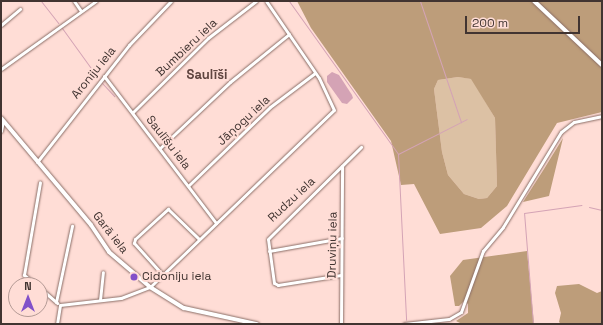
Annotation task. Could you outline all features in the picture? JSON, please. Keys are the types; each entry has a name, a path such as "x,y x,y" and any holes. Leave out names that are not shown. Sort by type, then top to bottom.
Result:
{"street":[{"path":"74,1 81,11"},
{"path":"1,69 96,1"},
{"name":"Aroniju iela","path":"37,162 104,76 171,1"},
{"name":"Bumbieru iela","path":"133,112 208,38 256,1"},
{"path":"48,295 60,305 121,298 150,287 334,110 315,73 266,1"},
{"path":"534,1 602,65"},
{"path":"1,25 20,9"},
{"path":"160,148 230,82 289,34"},
{"name":"Jāņogu iela","path":"189,185 270,107 315,73"},
{"name":"Saulīšu iela","path":"104,76 189,185 216,223"},
{"path":"404,324 448,318 461,312 483,251 503,227 561,132 574,122 602,116"},
{"path":"1,131 2,119"},
{"name":"Garā iela","path":"2,119 91,224 109,252 150,287 184,308 257,324"},
{"name":"Rudzu iela","path":"341,275 278,284 271,278 269,235 361,147"},
{"name":"Druviņu iela","path":"341,324 342,166"},
{"path":"26,277 24,275 40,182"},
{"path":"162,274 134,243 140,234 168,209 199,239"},
{"path":"56,302 72,226"},
{"path":"269,251 342,238"},
{"path":"100,300 103,272"},
{"path":"57,324 60,305"}],"shaded area":[{"path":"297,1 602,1 602,112 557,123 507,206 481,228 440,234 414,184 401,185 391,141 311,28","holes":["458,77 471,79 495,118 497,186 487,198 479,199 464,194 448,175 442,152 434,89 438,80"]},
{"path":"332,72 339,75 352,95 353,98 347,104 342,103 327,82 327,76"},
{"path":"458,77 472,79 495,118 497,186 487,198 479,199 464,194 448,175 442,152 434,89 438,80"},
{"path":"563,138 549,196 523,202 544,169"},
{"path":"527,251 534,324 462,324 456,321 468,313 468,304 464,301 459,306 455,306 450,276 463,260"},
{"path":"579,284 597,293 602,291 602,324 561,324 559,322 561,313 555,293 557,286"}],"waterway":[{"path":"41,1 58,23"},
{"path":"289,1 398,154 406,320"},
{"path":"420,1 461,122"},
{"path":"62,28 98,78"},
{"path":"102,83 114,96"},
{"path":"398,154 467,119"},
{"path":"533,324 524,213 581,205"},
{"path":"589,207 602,210"}],"place":[{"name":"Cidoniju iela","path":"134,277"}],"district":[{"name":"Saulīši","path":"207,75"}]}
